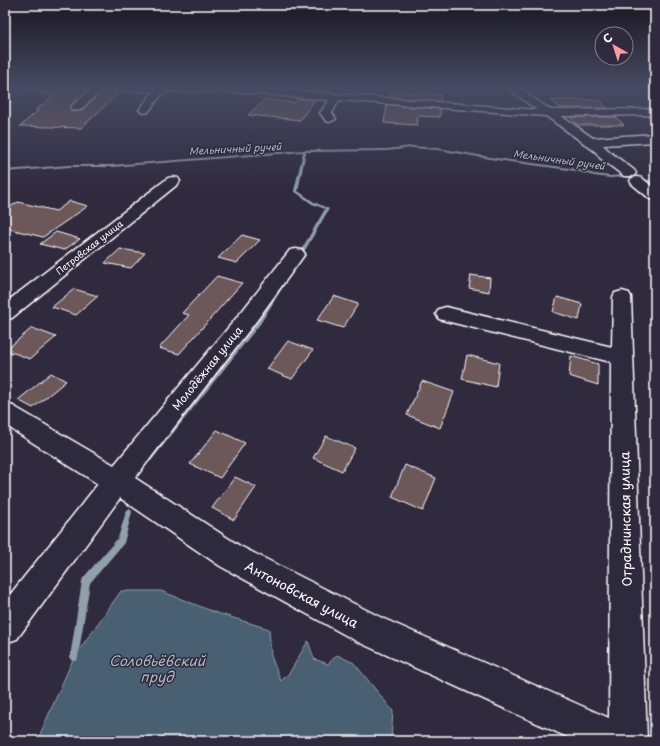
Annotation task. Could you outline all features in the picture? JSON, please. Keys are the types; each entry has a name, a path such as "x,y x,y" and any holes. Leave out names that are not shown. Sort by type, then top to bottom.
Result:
{"street":[{"path":"561,122 592,142 655,196"},
{"path":"592,142 655,138"},
{"name":"Петровская улица","path":"5,313 173,181"},
{"name":"Молодёжная улица","path":"5,627 117,481 250,315 296,254"},
{"name":"Отраднинская улица","path":"622,297 628,741"},
{"path":"446,314 622,357"},
{"name":"Антоновская улица","path":"5,413 117,481 230,556 370,630 618,741"}],"water":[{"name":"Соловьёвский пруд","path":"121,591 161,591 214,612 269,629 271,656 281,681 290,672 308,641 314,659 328,664 337,655 354,663 393,711 391,741 37,741 74,657"}],"building":[{"path":"25,122 88,122 81,128 20,126"},
{"path":"384,122 417,122 417,125 384,123"},
{"path":"575,122 621,122 624,125 578,125"},
{"path":"70,201 88,206 43,237 5,228 5,210 18,202 56,211"},
{"path":"56,232 80,239 64,250 40,244"},
{"path":"242,235 260,240 237,263 218,258"},
{"path":"120,249 145,253 131,268 105,263"},
{"path":"471,275 490,278 489,292 469,288"},
{"path":"217,276 242,283 179,354 159,348 189,315 182,313"},
{"path":"74,289 98,296 76,315 52,307"},
{"path":"334,296 358,304 343,328 317,320"},
{"path":"557,297 582,304 579,320 553,312"},
{"path":"32,328 56,337 30,359 6,350"},
{"path":"288,341 313,350 292,379 267,369"},
{"path":"467,355 499,363 496,387 462,379"},
{"path":"571,356 598,364 598,385 569,376"},
{"path":"51,373 66,381 33,408 18,400"},
{"path":"422,381 454,392 440,428 407,415"},
{"path":"217,430 245,443 220,478 190,464"},
{"path":"326,436 355,448 342,471 313,458"},
{"path":"405,465 436,478 423,511 392,497"},
{"path":"235,477 256,487 234,520 212,508"}],"waterway":[{"name":"Мельничный ручей","path":"305,151 387,150 412,147 438,149 576,170 594,175 610,177 622,176 655,182"},
{"name":"Мельничный ручей","path":"5,171 69,166 111,166 305,151"},
{"path":"299,257 327,209 313,203 296,191 305,151"},
{"path":"149,459 258,323 281,287"},
{"path":"74,657 86,581 121,540 129,512"}]}
